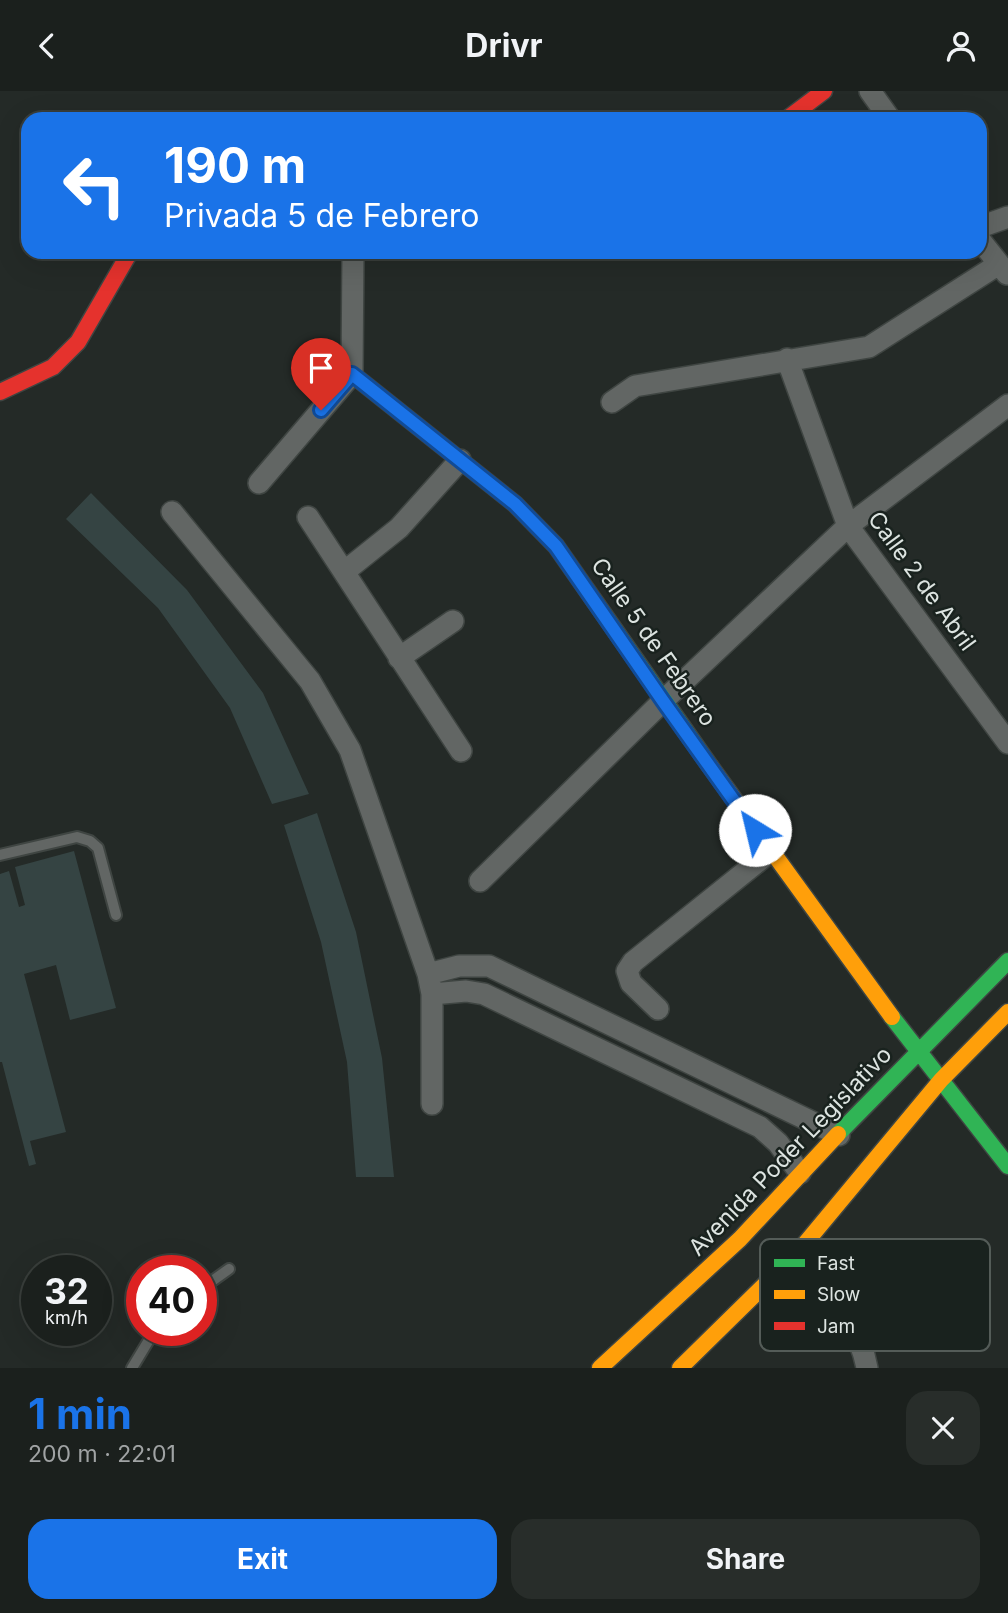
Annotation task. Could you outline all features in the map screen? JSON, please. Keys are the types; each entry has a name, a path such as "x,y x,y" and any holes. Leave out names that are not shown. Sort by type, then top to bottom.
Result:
{"street":[{"path":"796,112 824,91"},
{"path":"870,91 885,112"},
{"path":"987,224 1008,217"},
{"path":"612,402 635,386 869,347 1004,270 987,249"},
{"path":"0,392 54,367 78,342 126,259"},
{"path":"259,483 352,374 353,259"},
{"name":"Calle 2 de Abril","path":"787,359 848,526 1008,743"},
{"name":"Calle 5 de Febrero","path":"352,374 515,504 556,546 663,701 918,1053 1008,1165"},
{"path":"480,881 663,701 848,526 1008,405"},
{"path":"344,572 399,528 460,460"},
{"path":"172,512 310,681 350,750 430,984 432,1104"},
{"path":"307,517 461,751"},
{"path":"399,658 453,621"},
{"path":"658,1009 631,983 627,971 633,962 771,851"},
{"name":"Avenida Poder Legislativo","path":"600,1368 740,1239 800,1173 1008,961"},
{"path":"430,984 459,966 489,966 839,1135"},
{"path":"430,984 484,994 760,1126 778,1143 800,1173"},
{"path":"809,1239 941,1080 1008,1012"},
{"path":"680,1368 760,1289"}],"lane":[{"path":"0,855 77,837 90,841 98,848 116,915"},
{"path":"217,1278 229,1269"},
{"path":"132,1368 145,1346"}],"building":[{"path":"91,493 187,590 263,693 309,794 272,804 230,708 158,608 66,519"},
{"path":"317,813 356,932 382,1058 394,1177 356,1177 347,1062 321,942 284,825"},
{"path":"74,851 116,1008 70,1020 56,965 24,974 66,1132 30,1141 36,1164 29,1166 0,1062 0,874 9,871 19,907 25,905 15,867"}],"traffic: fast":[{"path":"352,374 515,504 556,546 710,766"},
{"path":"838,1134 1008,961"},
{"path":"892,1017 1008,1166"}],"traffic: slow":[{"path":"710,766 892,1017"},
{"path":"809,1239 941,1080 1008,1012"},
{"path":"600,1368 740,1239 838,1134"},
{"path":"680,1368 760,1289"}],"traffic: jam":[{"path":"796,112 824,91"},
{"path":"0,392 53,367 78,342 126,259"}],"route":[{"path":"321,410 352,374 515,504 556,546 755,830"}]}
